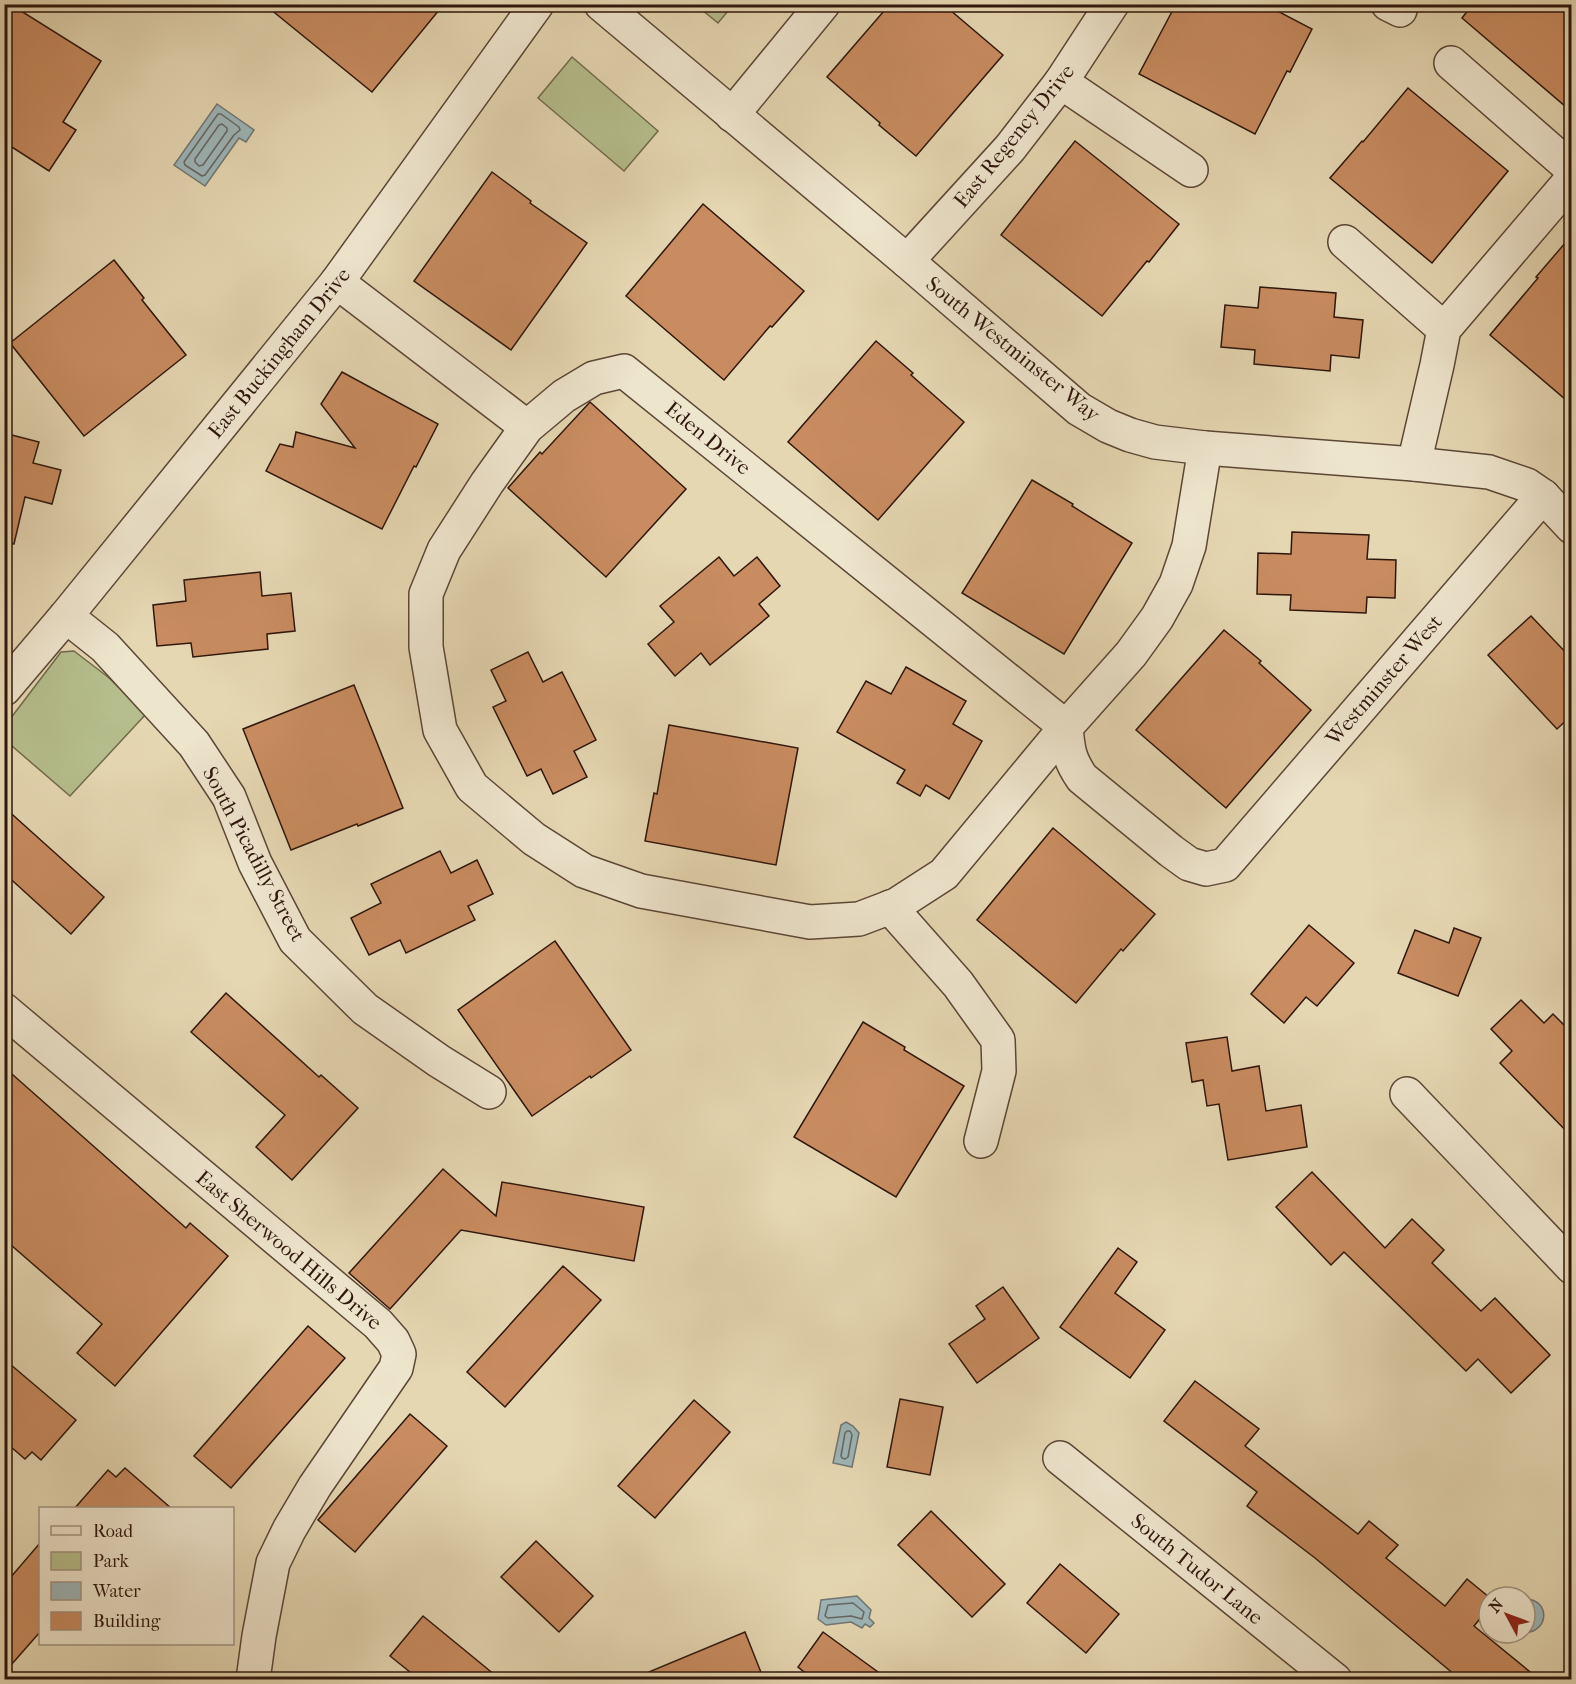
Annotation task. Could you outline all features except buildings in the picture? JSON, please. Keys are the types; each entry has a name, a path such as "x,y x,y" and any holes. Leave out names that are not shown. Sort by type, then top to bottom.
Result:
{"street":[{"name":"East Buckingham Drive","path":"4,689 337,282 537,4"},
{"name":"South Westminster Way","path":"601,4 1079,409 1108,426 1155,442 1490,472 1527,484 1543,496 1572,527"},
{"path":"732,115 823,4"},
{"name":"East Regency Drive","path":"907,261 1010,148 1061,82 1112,4"},
{"path":"1451,63 1572,169"},
{"path":"1061,82 1191,170"},
{"path":"1414,464 1444,329 1572,179"},
{"path":"1345,242 1444,329"},
{"path":"337,282 527,427 487,483 444,550 426,594 426,647 440,730 472,788 534,839 584,871 641,891 810,922 859,919 890,908 944,874 1131,654 1156,618 1176,584 1189,546 1205,448"},
{"name":"Eden Drive","path":"527,427 564,396 594,378 624,371 1066,728"},
{"name":"Westminster West","path":"1066,728 1067,745 1072,762 1082,778 1189,864 1206,869 1225,865 1543,496"},
{"name":"South Picadilly Street","path":"66,616 105,646 194,744 229,797 255,863 295,940 364,1009 489,1092"},
{"path":"890,908 958,984 998,1040 999,1071 981,1141"},
{"name":"East Sherwood Hills Drive","path":"4,1010 378,1324 393,1341 399,1354 396,1368 315,1486 273,1563 253,1680"},
{"path":"1407,1094 1572,1267"},
{"name":"South Tudor Lane","path":"1060,1458 1335,1680"}],"green space":[{"path":"696,5 733,5 718,23"},
{"path":"572,57 658,131 624,171 538,98"},
{"path":"74,651 108,677 146,714 70,796 5,740 4,727 61,652"}],"water":[{"path":"217,104 254,130 246,142 239,138 205,186 174,165"},
{"path":"846,1422 859,1433 852,1467 833,1463 841,1425"},
{"path":"857,1596 871,1610 869,1618 874,1623 870,1627 865,1624 862,1628 851,1622 826,1625 818,1619 821,1600"},
{"path":"1537,1603 1543,1609 1544,1615 1537,1628"}]}
